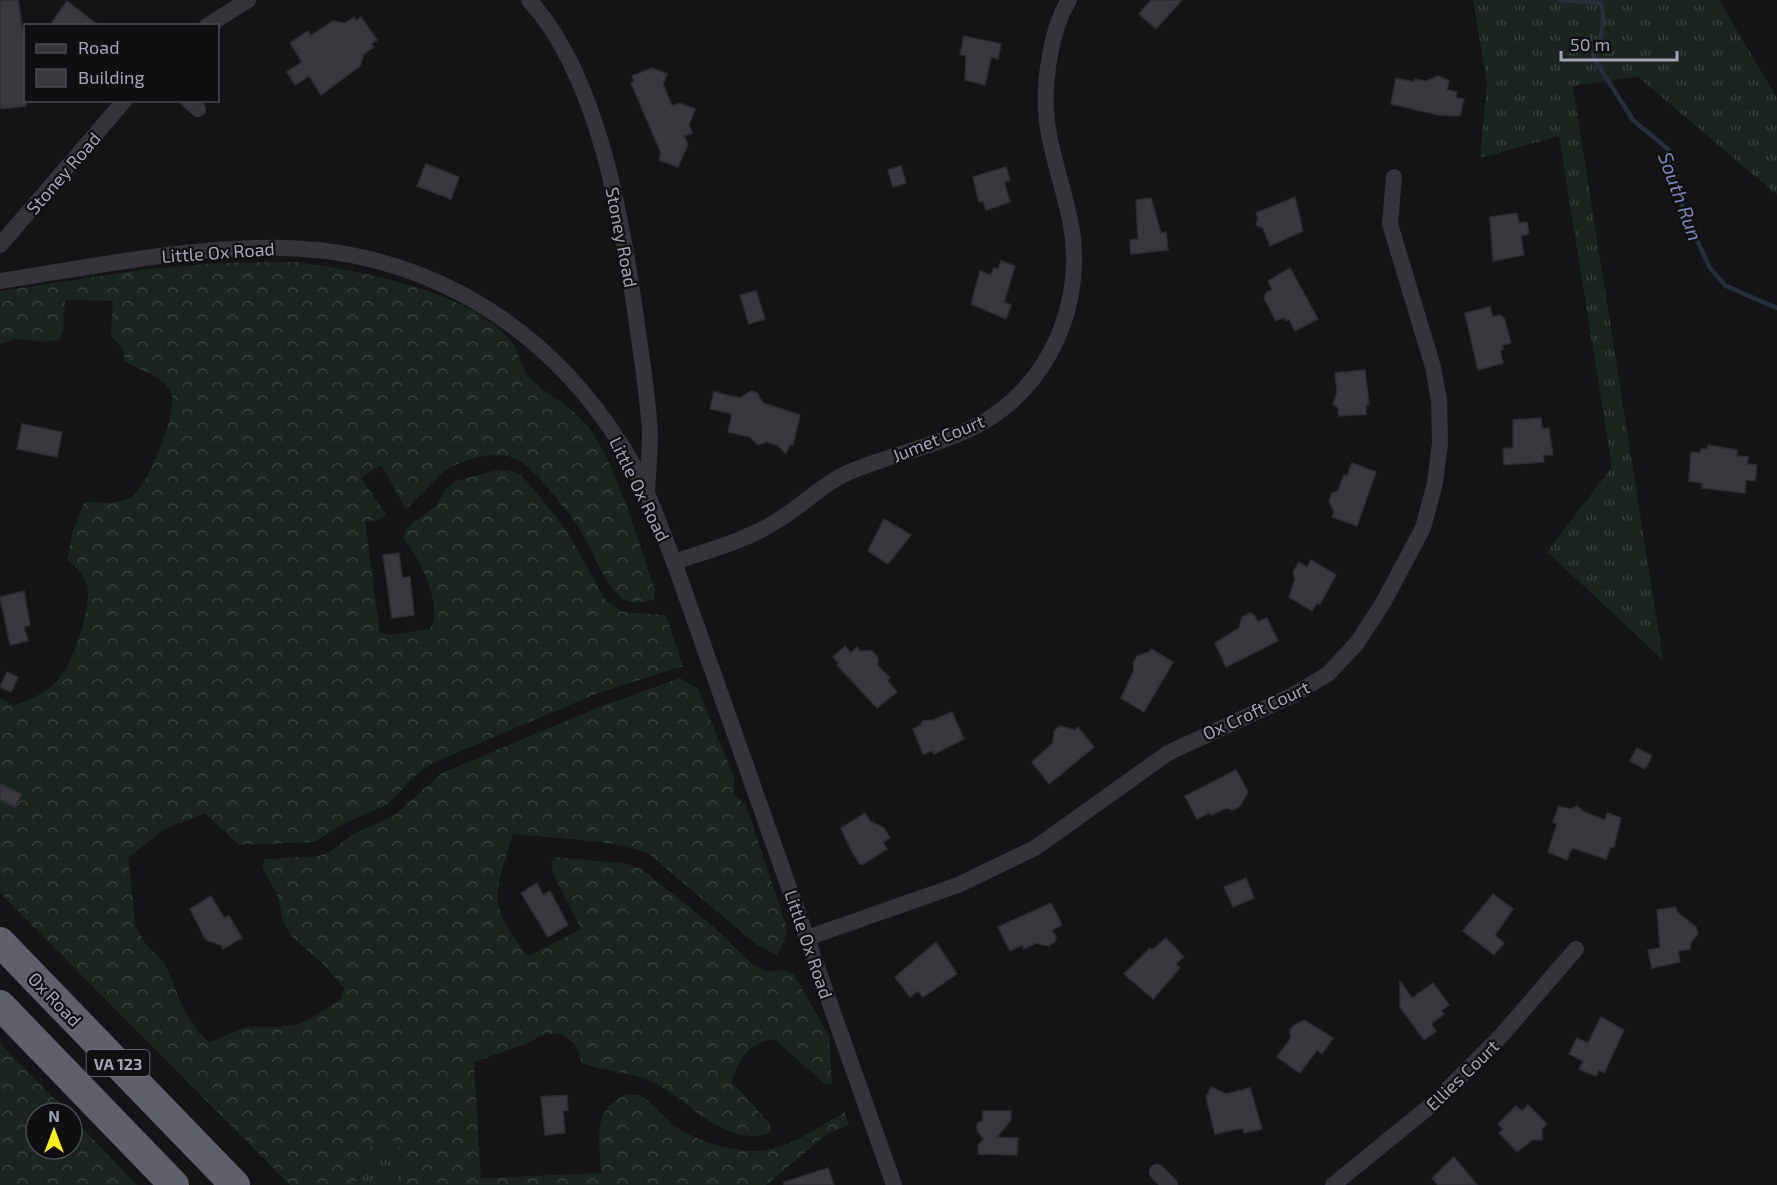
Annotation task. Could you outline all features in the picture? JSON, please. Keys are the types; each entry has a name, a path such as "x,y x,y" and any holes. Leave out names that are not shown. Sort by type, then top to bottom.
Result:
{"highway":[{"name":"Ox Road","path":"0,942 236,1185"},
{"name":"VA 123","path":"0,1005 174,1185"}],"street":[{"path":"210,24 248,0"},
{"name":"Stoney Road","path":"529,0 545,18 573,69 600,140 612,182 629,268 645,386 650,435 646,493"},
{"name":"Jumet Court","path":"674,562 760,531 845,474 974,427 1010,403 1038,374 1050,355 1065,320 1070,302 1074,258 1070,221 1050,151 1044,104 1052,42 1069,0"},
{"name":"Stoney Road","path":"0,245 123,102"},
{"name":"Ox Croft Court","path":"807,938 958,885 1026,852 1168,753 1293,695 1328,674 1357,643 1383,603 1423,528 1436,483 1440,443 1438,400 1433,367 1390,224 1394,177"},
{"name":"Little Ox Road","path":"0,281 153,256 227,249 291,248 368,258 461,293 502,317 550,355 602,416 624,448 646,493 674,562 894,1185"},
{"name":"Ellies Court","path":"1333,1185 1435,1102 1501,1036 1575,950"},
{"path":"1157,1172 1170,1185"}],"green space":[{"path":"1473,0 1719,0 1777,98 1777,195 1638,77 1573,86 1663,660 1547,552 1612,467 1559,136 1480,158 1487,82"},
{"path":"297,262 381,277 412,286 442,296 493,324 514,345 528,376 579,417 596,438 625,502 655,590 655,599 646,602 633,602 620,597 610,585 582,533 565,509 545,484 516,459 509,456 491,456 473,459 449,468 406,509 381,465 361,478 386,514 379,520 365,521 380,633 390,635 430,629 434,619 432,595 428,582 416,557 403,538 407,527 436,506 447,488 456,481 498,470 513,471 520,474 567,531 606,601 623,612 666,615 683,666 598,693 433,763 416,775 388,804 341,825 315,842 239,845 205,813 165,829 128,858 136,927 145,943 165,964 183,1008 200,1034 210,1042 248,1026 278,1027 300,1024 341,1000 344,988 323,964 292,937 283,921 278,897 262,867 265,859 319,856 328,853 353,834 395,815 442,773 602,706 680,678 698,689 734,777 734,794 746,805 787,928 784,942 777,955 757,945 649,854 599,842 513,834 498,885 500,910 514,938 528,956 581,929 554,876 551,862 557,857 628,864 643,870 714,927 753,965 765,971 784,970 794,974 829,1036 832,1084 825,1084 774,1039 757,1044 742,1059 732,1082 770,1124 771,1132 755,1136 739,1135 708,1120 653,1082 582,1063 576,1045 561,1034 544,1034 526,1044 474,1062 481,1178 601,1173 599,1142 601,1122 610,1105 619,1098 627,1096 639,1095 646,1099 674,1126 695,1138 744,1151 765,1150 789,1143 845,1112 849,1125 827,1134 766,1185 403,1185 400,1148 391,1138 372,1143 355,1185 290,1185 0,893 0,698 13,705 25,701 47,689 63,674 75,650 87,606 87,585 79,571 67,560 73,531 84,502 123,501 134,495 140,488 166,432 172,396 164,383 125,361 123,349 111,336 113,301 65,300 63,330 59,340 42,342 15,339 0,344 0,291 141,270 215,263"},
{"path":"0,1043 56,1101 24,1101 24,1161 84,1161 84,1130 137,1185 0,1185"},
{"path":"386,1137 391,1138 400,1148 403,1185 355,1185 372,1142"}],"building":[{"path":"0,0 18,0 24,39 24,102 26,106 0,109"},
{"path":"1151,0 1182,0 1156,29 1139,14"},
{"path":"67,1 96,24 50,24"},
{"path":"354,17 356,21 361,17 377,40 371,44 374,47 364,54 360,66 321,95 309,76 295,85 287,72 302,62 290,43 308,31 310,36 333,21 345,23"},
{"path":"964,36 1001,44 998,59 991,57 985,85 965,80 966,56 960,54"},
{"path":"652,68 667,74 663,84 672,106 679,103 695,109 689,125 692,133 684,136 688,144 678,167 659,160 661,153 631,83 634,81 632,76"},
{"path":"1438,76 1449,81 1447,90 1457,92 1456,98 1464,99 1460,116 1438,115 1391,104 1396,78 1414,82 1415,79 1426,81"},
{"path":"426,164 459,177 451,199 417,186"},
{"path":"901,166 906,183 893,187 888,170"},
{"path":"1006,167 1010,180 1004,182 1010,202 986,210 983,201 979,202 973,177"},
{"path":"1295,197 1303,231 1270,246 1263,228 1256,225 1258,218 1256,213"},
{"path":"1151,198 1161,233 1166,232 1168,250 1131,254 1130,240 1138,239 1136,200"},
{"path":"1517,213 1519,223 1527,222 1529,234 1521,236 1524,255 1493,261 1490,217"},
{"path":"1001,261 1015,266 1004,302 1011,305 1006,319 971,304 980,271 991,275 994,268 998,269"},
{"path":"1290,268 1318,319 1295,331 1289,319 1286,321 1284,317 1276,321 1264,298 1266,293 1272,289 1268,281"},
{"path":"756,291 765,319 749,324 740,295"},
{"path":"1490,307 1493,317 1500,315 1504,318 1511,343 1502,345 1503,349 1500,350 1503,363 1478,370 1465,313"},
{"path":"1365,370 1369,404 1366,405 1366,414 1339,416 1338,408 1333,404 1337,392 1335,373"},
{"path":"751,391 757,393 763,403 800,415 793,445 790,444 786,454 777,445 766,442 758,445 750,437 728,432 732,414 710,409 714,392 740,398"},
{"path":"1541,418 1542,429 1549,428 1553,455 1543,455 1544,462 1504,465 1503,449 1513,448 1513,420"},
{"path":"22,424 62,432 57,457 17,449"},
{"path":"1708,445 1737,450 1737,456 1748,457 1747,464 1757,465 1755,481 1746,480 1745,493 1702,488 1702,483 1689,481 1691,452 1700,453 1701,449 1708,449"},
{"path":"1352,463 1376,472 1357,526 1332,517 1334,512 1329,501 1332,493 1338,491"},
{"path":"884,519 911,535 888,564 868,551"},
{"path":"399,553 402,578 410,577 414,615 392,618 383,555"},
{"path":"1311,560 1336,575 1320,604 1317,603 1312,611 1289,597 1295,579 1293,572 1299,562 1307,567"},
{"path":"24,591 30,625 24,627 28,641 10,645 0,597"},
{"path":"1250,613 1258,622 1267,618 1278,641 1226,667 1215,643 1239,628 1242,617"},
{"path":"845,646 851,653 857,647 860,651 872,651 878,658 878,666 890,678 887,680 897,692 877,708 837,665 839,664 833,657"},
{"path":"1151,649 1173,662 1144,712 1121,698 1134,670 1133,663 1137,656"},
{"path":"7,672 18,677 11,692 0,687"},
{"path":"952,712 964,739 934,754 932,751 923,754 913,729 921,725 923,721 933,720"},
{"path":"1060,726 1075,730 1078,727 1094,747 1049,784 1032,762 1053,743 1054,731"},
{"path":"1637,748 1652,756 1645,769 1630,761"},
{"path":"1236,770 1248,792 1240,806 1233,810 1226,808 1211,815 1209,813 1197,819 1185,796"},
{"path":"0,784 22,794 15,807 0,800"},
{"path":"1559,806 1570,809 1577,806 1584,812 1605,820 1607,813 1621,818 1614,847 1610,848 1606,859 1572,848 1567,860 1548,852 1557,824 1553,822"},
{"path":"865,813 870,821 884,828 890,838 883,842 887,849 864,864 860,864 841,828"},
{"path":"1246,878 1254,898 1233,907 1224,887"},
{"path":"537,883 543,895 550,891 568,925 548,937 521,893"},
{"path":"1493,894 1513,909 1495,935 1504,943 1494,955 1463,931"},
{"path":"211,896 224,918 229,916 242,938 223,949 221,945 206,940 190,909"},
{"path":"1051,903 1062,925 1052,930 1056,937 1055,942 1048,946 1036,943 1024,949 1022,945 1010,951 998,927"},
{"path":"1676,907 1677,912 1696,927 1698,934 1691,942 1690,949 1678,951 1680,962 1652,968 1648,950 1660,948 1657,910"},
{"path":"1166,938 1184,957 1176,964 1180,968 1153,999 1124,974 1150,948 1152,950"},
{"path":"936,942 957,974 923,997 918,991 910,997 895,977"},
{"path":"1400,981 1412,998 1433,983 1449,1005 1441,1011 1444,1014 1431,1024 1436,1031 1424,1040 1400,1007"},
{"path":"1601,1017 1624,1030 1604,1073 1599,1070 1596,1076 1579,1069 1583,1061 1569,1054 1577,1038 1588,1043"},
{"path":"1304,1020 1333,1038 1322,1054 1317,1050 1300,1073 1277,1057 1291,1038 1290,1030"},
{"path":"1211,1087 1226,1094 1250,1088 1262,1129 1244,1133 1243,1128 1215,1134 1206,1097"},
{"path":"567,1095 568,1110 563,1111 565,1133 545,1135 541,1097"},
{"path":"1528,1105 1547,1124 1542,1129 1542,1140 1532,1140 1517,1152 1499,1133 1503,1129 1498,1124 1516,1106 1522,1111"},
{"path":"983,1111 1011,1111 1011,1120 997,1137 1018,1138 1017,1155 978,1154 978,1145 984,1139 977,1131 977,1124 983,1120"},
{"path":"1454,1157 1477,1185 1438,1185 1432,1178"},
{"path":"828,1168 834,1185 784,1185 784,1182"}],"waterway":[{"name":"South Run","path":"1560,0 1601,3 1603,24 1593,57 1633,120 1668,149 1684,213 1710,268 1726,286 1777,308"}]}
